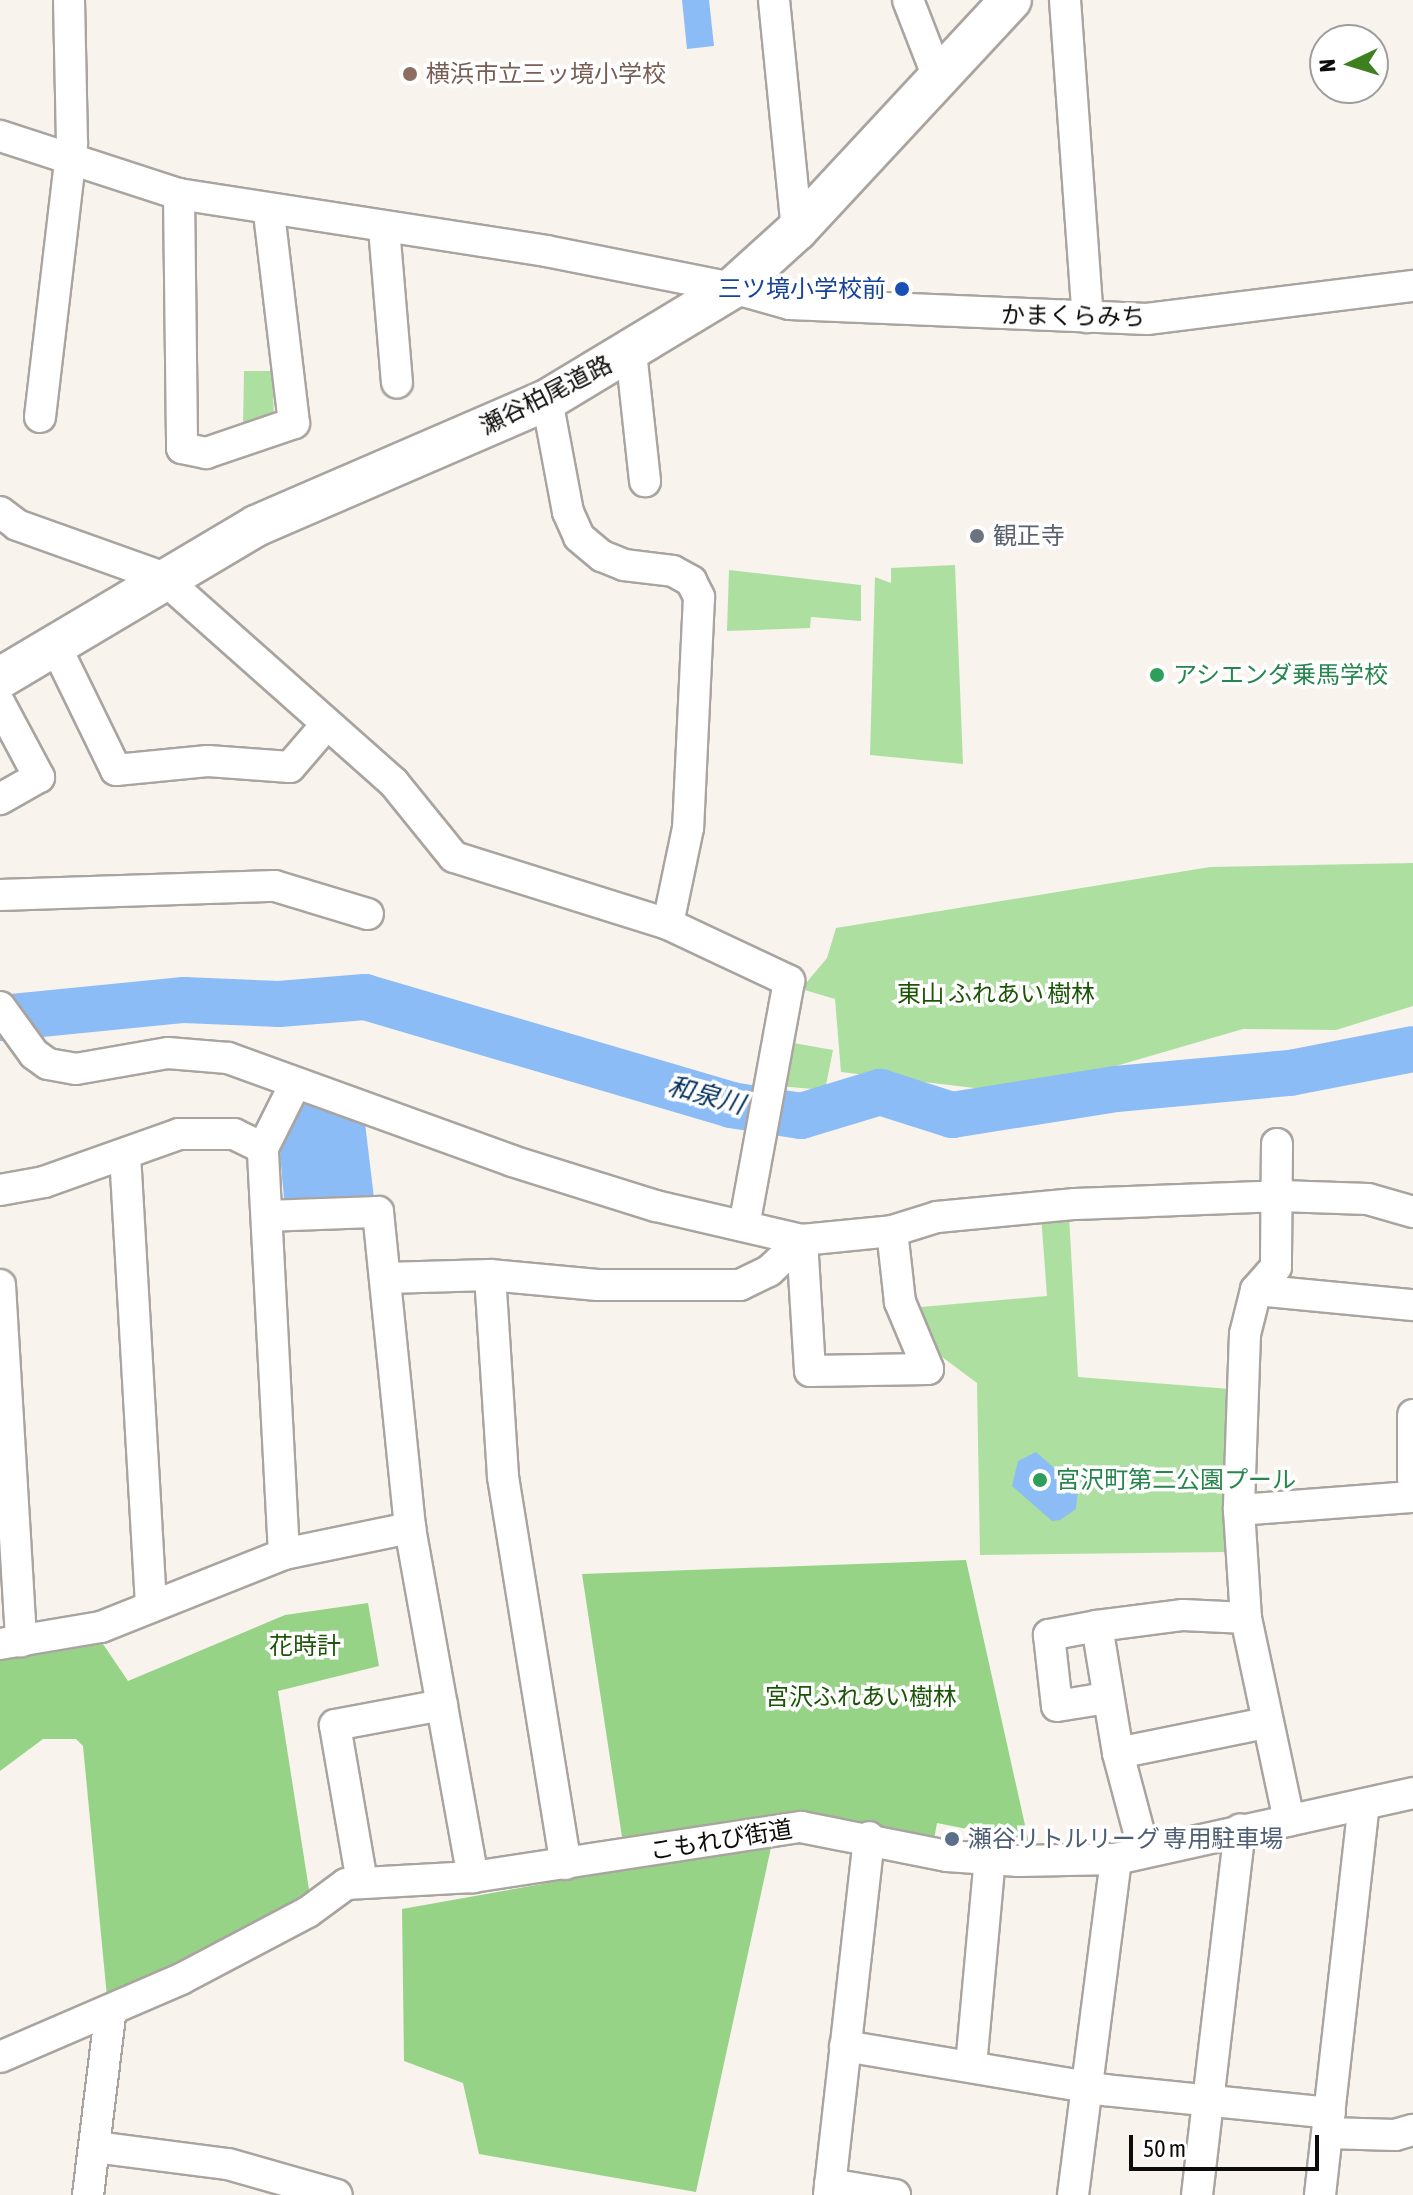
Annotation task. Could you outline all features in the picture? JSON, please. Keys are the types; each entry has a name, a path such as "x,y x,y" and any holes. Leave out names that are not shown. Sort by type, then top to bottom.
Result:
{"main road":[{"name":"瀬谷柏尾道路","path":"0,678 162,577 256,526 547,400 733,288 797,230 1009,1"}],"street":[{"path":"40,417 70,158 69,0"},
{"path":"774,0 797,230"},
{"path":"908,0 939,80"},
{"path":"1065,0 1088,317"},
{"name":"かまくらみち","path":"0,136 179,194 269,212 546,251 733,288 790,304 1147,319 1413,286"},
{"path":"179,194 182,448 206,453 294,423 269,212"},
{"path":"384,228 397,382"},
{"path":"631,352 645,481"},
{"path":"547,400 568,512 579,537 602,556 624,565 673,571 691,581 699,597 688,828 668,924"},
{"path":"0,512 17,525 162,577 394,783 454,857 668,924 789,981 744,1226"},
{"path":"55,645 116,770 208,761 290,767 327,724"},
{"path":"0,704 39,777 0,799"},
{"path":"0,895 275,886 368,914"},
{"path":"0,1007 34,1054 48,1064 76,1069 168,1053 228,1058 294,1086 656,1206 802,1240 892,1231 937,1217 1075,1204 1280,1196 1368,1199 1413,1212"},
{"path":"284,1554 263,1148 294,1086"},
{"path":"0,1190 44,1182 179,1134 234,1134 263,1148"},
{"path":"1277,1144 1280,1196 1276,1267 1256,1290 1245,1334 1239,1510 1246,1618 1265,1723 1289,1820"},
{"path":"125,1154 151,1606"},
{"path":"267,1216 378,1212 410,1528 473,1877"},
{"path":"802,1240 810,1371 928,1369 900,1302 892,1231"},
{"path":"386,1278 490,1275 598,1285 740,1285 769,1271 802,1240"},
{"path":"490,1275 503,1477 566,1864"},
{"path":"0,1285 10,1642 101,1627 284,1554 410,1528"},
{"path":"1256,1290 1413,1305"},
{"path":"1413,1415 1413,1480"},
{"path":"1239,1510 1413,1497"},
{"path":"1107,1698 1057,1706 1049,1635 1183,1615 1246,1618"},
{"path":"1073,2195 1086,2087 1130,1855 1118,1753 1097,1626"},
{"path":"0,2057 110,2015 308,1912 346,1884 362,1882 335,1725 442,1705"},
{"path":"1118,1753 1265,1723"},
{"name":"こもれび街道","path":"362,1882 473,1877 801,1827 869,1837 947,1856 1004,1860 1130,1855 1413,1793"},
{"path":"1320,2195 1364,1804"},
{"path":"1197,2195 1240,1830"},
{"path":"869,1837 829,2190 895,2195"},
{"path":"971,2066 1004,1860"},
{"path":"88,2195 110,2015"},
{"path":"845,2046 1086,2087 1208,2101 1395,2135 1413,2130"},
{"path":"95,2147 228,2164 337,2195"}],"green space":[{"path":"244,371 272,371 274,418 243,426"},
{"path":"955,565 963,764 870,755 875,577 891,583 891,568"},
{"path":"729,570 861,585 861,621 811,617 810,628 727,631"},
{"name":"東山 ふれあい 樹林","path":"1413,863 1413,1006 1336,1030 1243,1029 1109,1068 991,1090 841,1072 835,999 801,989 827,958 836,928 1210,867"},
{"path":"788,1042 833,1050 825,1090 778,1086"},
{"path":"1041,1215 1069,1215 1078,1377 1230,1389 1225,1552 980,1555 977,1383 938,1354 909,1308 1047,1296"},
{"name":"宮沢ふれあい樹林","path":"966,1560 1031,1852 969,1850 972,1830 937,1823 933,1845 777,1820 622,1837 582,1574"},
{"name":"花時計","path":"368,1603 379,1666 278,1691 310,1896 165,1974 107,1997 83,1746 76,1739 43,1739 0,1771 0,1661 103,1644 128,1681 285,1615"},
{"path":"772,1843 696,2192 479,2154 463,2083 404,2061 402,1909"}],"water":[{"path":"682,0 709,0 714,46 687,49"},
{"path":"305,1104 365,1123 374,1198 289,1203 284,1198 280,1154 296,1107"},
{"name":"宮沢町第二公園プール","path":"1036,1452 1078,1489 1076,1509 1060,1520 1052,1521 1012,1486 1018,1461"}],"waterway":[{"name":"和泉川","path":"0,1018 184,1000 279,1004 365,997 731,1105 801,1116 880,1092 952,1115 1116,1089 1290,1073 1413,1049"}],"place":[{"name":"横浜市立三ッ境小学校","path":"410,74"},
{"name":"三ツ境小学校前","path":"902,289"},
{"name":"観正寺","path":"977,536"},
{"name":"アシエンダ乗馬学校","path":"1157,675"},
{"name":"宮沢町第二公園プール","path":"1040,1480"},
{"name":"瀬谷リトルリーグ 専用駐車場","path":"952,1839"}]}
